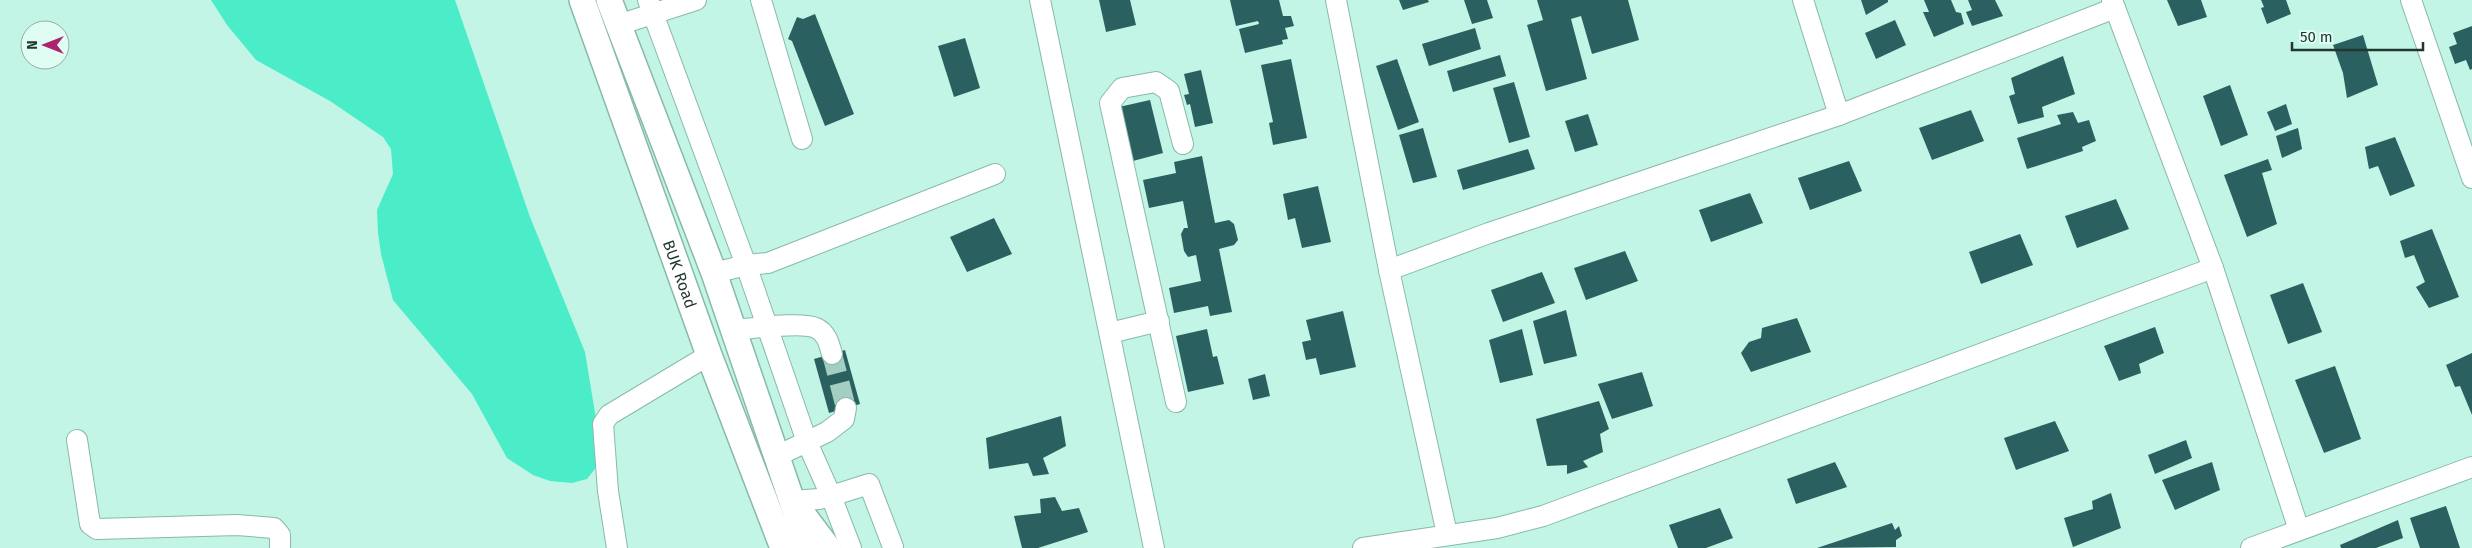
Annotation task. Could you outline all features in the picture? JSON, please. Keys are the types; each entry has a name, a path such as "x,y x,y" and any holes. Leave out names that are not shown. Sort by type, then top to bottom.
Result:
{"main road":[{"name":"BUK Road","path":"582,0 709,355 774,520 783,548"},
{"name":"BUK Road","path":"609,0 714,273 808,548"},
{"path":"792,500 828,548"},
{"path":"774,520 775,548"}],"street":[{"path":"618,25 650,7 696,0"},
{"path":"761,0 802,140"},
{"path":"1040,0 1154,548"},
{"path":"1336,0 1389,270 1447,534"},
{"path":"1803,0 1839,115"},
{"path":"2411,0 2472,178"},
{"path":"1389,270 1489,233 1839,115 2114,4 2213,268 2299,530"},
{"path":"650,7 769,328 807,442 851,548"},
{"path":"1176,402 1110,103 1122,88 1156,82 1169,91 1183,144"},
{"path":"714,273 746,265 768,263 995,174"},
{"path":"1363,548 1447,534 1498,528 1543,516 2213,268"},
{"path":"1110,333 1158,321"},
{"path":"732,330 797,326 816,328 827,338 832,354"},
{"path":"617,548 607,483 603,424 609,415 709,355"},
{"path":"777,456 807,442 844,419 846,408"},
{"path":"77,440 90,524 97,529 237,525 274,528 280,535 280,548"},
{"path":"2251,548 2472,467"},
{"path":"792,500 819,499 869,484 893,547"}],"shaded area":[{"path":"211,0 455,0 530,217 585,352 596,419 598,465 587,479 572,483 550,481 533,475 507,458 472,394 393,300 381,254 378,233 377,210 393,174 391,149 383,137 330,101 256,60 227,25"}],"building":[{"path":"1099,0 1130,0 1136,25 1106,32"},
{"path":"1230,0 1279,0 1283,16 1291,16 1294,26 1285,28 1288,39 1282,40 1283,44 1245,53 1239,29 1259,24 1258,21 1236,26"},
{"path":"1399,0 1428,0 1429,2 1403,10"},
{"path":"1464,0 1487,0 1493,18 1472,24"},
{"path":"1537,0 1628,0 1639,40 1592,54 1581,16 1571,19 1587,79 1546,91 1527,25 1543,20"},
{"path":"1861,0 1888,0 1888,2 1866,15"},
{"path":"1924,0 1951,0 1956,12 1961,13 1964,24 1934,37 1923,12 1929,12"},
{"path":"1968,0 1995,0 2003,16 1972,26 1966,12 1972,10"},
{"path":"2167,0 2201,0 2207,17 2178,26"},
{"path":"2261,0 2286,0 2291,14 2267,24 2261,8 2264,7"},
{"path":"815,14 854,114 825,126 792,41 788,39 797,17 803,19"},
{"path":"1895,20 1906,45 1876,59 1865,33"},
{"path":"2472,26 2472,69 2470,70 2466,60 2455,64 2449,47 2457,44 2453,33"},
{"path":"1475,28 1481,49 1429,66 1422,44"},
{"path":"2363,35 2378,85 2347,98 2343,73 2333,45"},
{"path":"965,38 980,88 954,97 938,46"},
{"path":"1500,55 1506,76 1453,92 1447,71"},
{"path":"2063,56 2075,94 2042,107 2044,117 2018,124 2009,96 2015,94 2011,78"},
{"path":"1291,59 1307,138 1273,145 1269,123 1273,122 1261,65"},
{"path":"1397,59 1419,122 1398,130 1376,66"},
{"path":"1201,70 1213,123 1195,127 1190,104 1187,105 1184,95 1189,94 1184,74"},
{"path":"1514,82 1530,137 1509,143 1493,88"},
{"path":"2230,85 2248,135 2221,146 2203,96"},
{"path":"1150,100 1163,153 1133,161 1119,107"},
{"path":"2286,104 2292,124 2275,131 2267,112"},
{"path":"1971,110 1984,141 1932,160 1919,128"},
{"path":"2073,112 2078,123 2089,120 2096,141 2082,147 2083,151 2027,169 2017,138 2061,124 2057,115"},
{"path":"1588,114 1598,145 1575,152 1565,121"},
{"path":"1423,128 1437,177 1413,183 1399,135"},
{"path":"2298,128 2302,149 2282,158 2276,136"},
{"path":"2395,137 2415,186 2390,196 2378,166 2369,169 2365,147"},
{"path":"1528,149 1535,169 1463,190 1457,170"},
{"path":"1202,156 1215,223 1229,220 1234,224 1238,240 1234,245 1219,249 1232,312 1210,316 1208,306 1174,313 1169,288 1201,281 1196,255 1188,257 1184,251 1181,234 1184,228 1188,228 1183,201 1149,208 1143,180 1176,173 1174,162"},
{"path":"2268,159 2272,170 2262,173 2277,224 2247,237 2224,175"},
{"path":"1849,161 1862,191 1810,210 1798,178"},
{"path":"1318,186 1331,242 1302,248 1295,218 1288,220 1283,194"},
{"path":"1750,193 1763,223 1711,242 1699,210"},
{"path":"2116,199 2129,229 2077,248 2065,216"},
{"path":"994,218 1012,254 967,272 950,237"},
{"path":"2432,229 2459,297 2429,308 2416,287 2425,282 2414,255 2405,258 2400,241"},
{"path":"2020,234 2033,265 1981,284 1969,252"},
{"path":"1625,251 1638,281 1586,300 1574,268"},
{"path":"1542,272 1555,303 1503,322 1491,290"},
{"path":"2303,283 2322,332 2288,344 2270,295"},
{"path":"1566,310 1577,356 1544,364 1533,321"},
{"path":"1343,311 1356,367 1320,375 1316,358 1306,360 1302,342 1311,340 1306,320"},
{"path":"1797,318 1811,352 1751,372 1741,353 1749,342 1761,338 1762,328"},
{"path":"2155,327 2164,353 2139,364 2141,373 2119,381 2104,346"},
{"path":"1207,329 1213,357 1217,356 1224,384 1188,392 1176,336"},
{"path":"1522,329 1533,375 1500,383 1489,340"},
{"path":"845,350 860,404 829,413 814,359"},
{"path":"2472,353 2472,415 2460,386 2455,387 2446,365"},
{"path":"2335,366 2361,439 2324,453 2295,380"},
{"path":"1642,372 1653,406 1612,419 1598,384"},
{"path":"1265,374 1270,396 1253,400 1248,379"},
{"path":"1599,401 1609,429 1600,434 1603,452 1583,461 1588,467 1567,474 1567,465 1547,466 1536,419"},
{"path":"1061,416 1066,446 1043,458 1049,474 1033,476 1028,463 989,469 986,438"},
{"path":"2055,421 2069,451 2016,470 2004,438"},
{"path":"2186,440 2192,458 2155,474 2148,455"},
{"path":"1835,462 1847,487 1796,504 1787,479"},
{"path":"2212,462 2220,490 2175,510 2162,480"},
{"path":"2111,493 2121,528 2073,547 2064,518 2093,509 2092,501"},
{"path":"1055,497 1062,511 1079,508 1088,532 1038,548 1022,548 1014,516 1041,513 1040,499"},
{"path":"2446,506 2460,548 2420,548 2410,518"},
{"path":"1720,508 1733,538 1706,548 1678,548 1669,525"},
{"path":"2398,520 2403,538 2376,548 2341,548 2340,545"},
{"path":"1892,523 1895,530 1899,526 1902,536 1896,540 1896,547 1817,548"}],"tunnel":[{"path":"832,354 846,408"}]}
